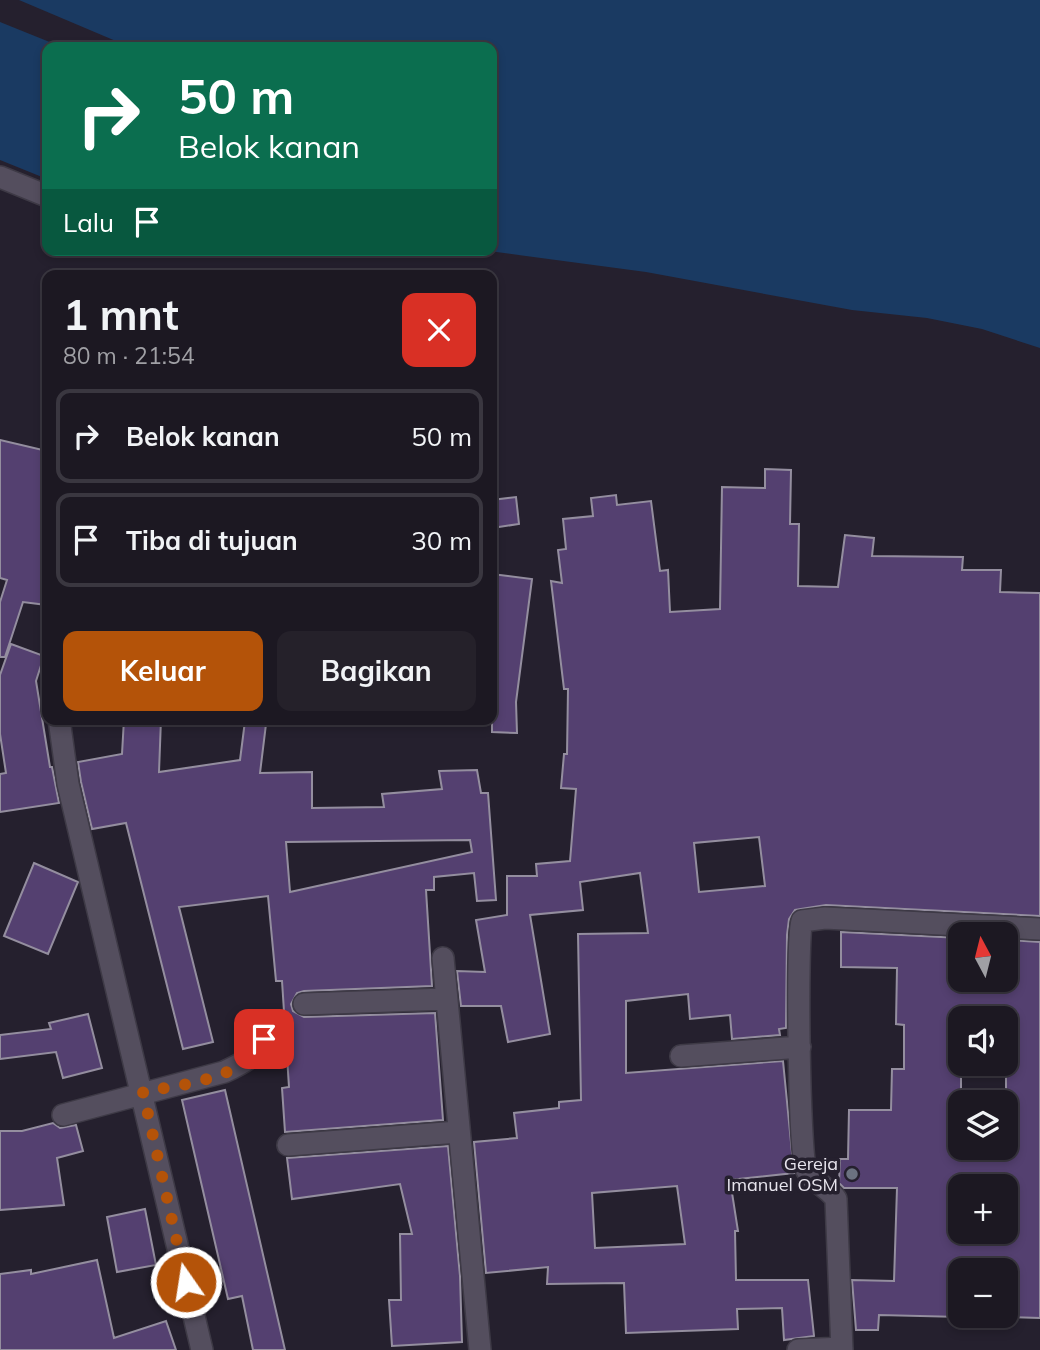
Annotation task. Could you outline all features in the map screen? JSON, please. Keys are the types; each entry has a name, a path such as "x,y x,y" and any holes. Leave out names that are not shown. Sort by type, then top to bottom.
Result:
{"street":[{"path":"0,177 42,194"},
{"path":"60,725 68,784 202,1350"},
{"path":"798,1350 842,1349 836,1199 830,1190 809,1174 802,1156 800,925 805,919 1040,929"},
{"path":"443,958 480,1350"},
{"path":"304,1004 446,999"},
{"path":"62,1115 224,1072 245,1062 260,1049 264,1039"},
{"path":"681,1056 800,1047"},
{"path":"288,1145 458,1132"}],"water":[{"path":"0,0 1040,0 1040,348 982,329 927,318 852,310 646,272 497,252 497,42 42,42 42,177 0,160"}],"pier":[{"path":"0,0 19,0 118,42 50,42 0,22"}],"building":[{"path":"0,440 42,450 42,604 23,602 5,657 0,657 0,602 7,580 0,578"},
{"path":"765,469 791,470 790,524 799,524 798,586 838,587 845,535 874,538 872,556 963,557 962,570 1001,570 1000,592 1040,593 1040,916 826,905 795,910 789,919 787,935 786,1028 779,1029 780,1035 732,1039 730,1015 690,1019 688,994 626,1001 626,1073 783,1061 794,1173 730,1180 738,1231 735,1231 736,1280 808,1280 814,1336 784,1340 782,1308 737,1309 738,1329 626,1333 624,1283 547,1284 548,1267 486,1273 474,1142 517,1138 514,1113 559,1108 559,1102 581,1100 578,934 648,933 640,873 580,882 583,910 530,915 550,1034 508,1042 501,1006 461,1006 457,971 485,972 476,920 507,915 507,876 537,876 536,864 570,861 576,789 561,788 564,754 567,754 568,689 564,689 551,581 562,583 558,550 566,549 563,519 593,516 591,498 616,495 617,505 651,501 660,571 668,570 670,612 720,609 722,487 765,488","holes":["759,837 765,886 699,892 694,843","677,1186 685,1244 595,1248 592,1193"]},
{"path":"516,497 519,524 497,527 497,499"},
{"path":"497,575 532,579 516,702 517,733 492,732 492,725 497,725"},
{"path":"11,644 42,655 36,681 42,725 59,803 0,812 0,774 6,773 0,734 0,675"},
{"path":"124,725 161,725 159,772 240,760 244,725 266,725 260,773 312,772 312,808 384,807 382,794 442,789 439,771 477,770 481,793 488,793 496,900 477,901 474,873 434,877 434,890 426,890 432,986 304,991 297,993 291,1004 293,1011 304,1017 435,1013 443,1120 285,1132 282,1088 289,1087 282,981 276,981 268,896 179,907 213,1042 183,1049 126,823 92,829 78,762 122,754","holes":["470,840 472,852 290,892 286,842"]},
{"path":"34,863 78,882 48,954 4,936"},
{"path":"841,932 948,937 948,992 1018,992 1018,941 1040,942 1040,1318 1018,1317 1018,1258 948,1258 948,1317 879,1315 878,1330 856,1330 852,1280 894,1281 897,1188 844,1188 839,1183 840,1159 848,1159 849,1110 891,1110 892,1069 904,1069 904,1025 896,1024 897,968 841,967","holes":["948,1006 1018,1006 1018,1076 1006,1076 1006,1090 1018,1090 1018,1160 948,1160 948,1090 961,1090 961,1076 948,1076"]},
{"path":"88,1014 102,1068 63,1078 56,1052 0,1059 0,1035 51,1029 49,1023"},
{"path":"225,1090 285,1350 253,1350 242,1296 228,1299 182,1100"},
{"path":"53,1123 60,1128 76,1125 83,1151 57,1158 64,1205 0,1210 0,1131 22,1131"},
{"path":"448,1146 460,1276 462,1342 392,1346 389,1300 401,1300 400,1234 412,1234 400,1184 292,1199 287,1158"},
{"path":"145,1209 156,1265 117,1272 107,1217"},
{"path":"97,1260 114,1338 166,1321 176,1350 0,1350 0,1274 31,1270 31,1274"}],"place":[{"name":"Gereja Imanuel OSM","path":"852,1174"}],"route":[{"path":"186,1282 143,1092 224,1072 245,1062 260,1049 264,1039"}]}
